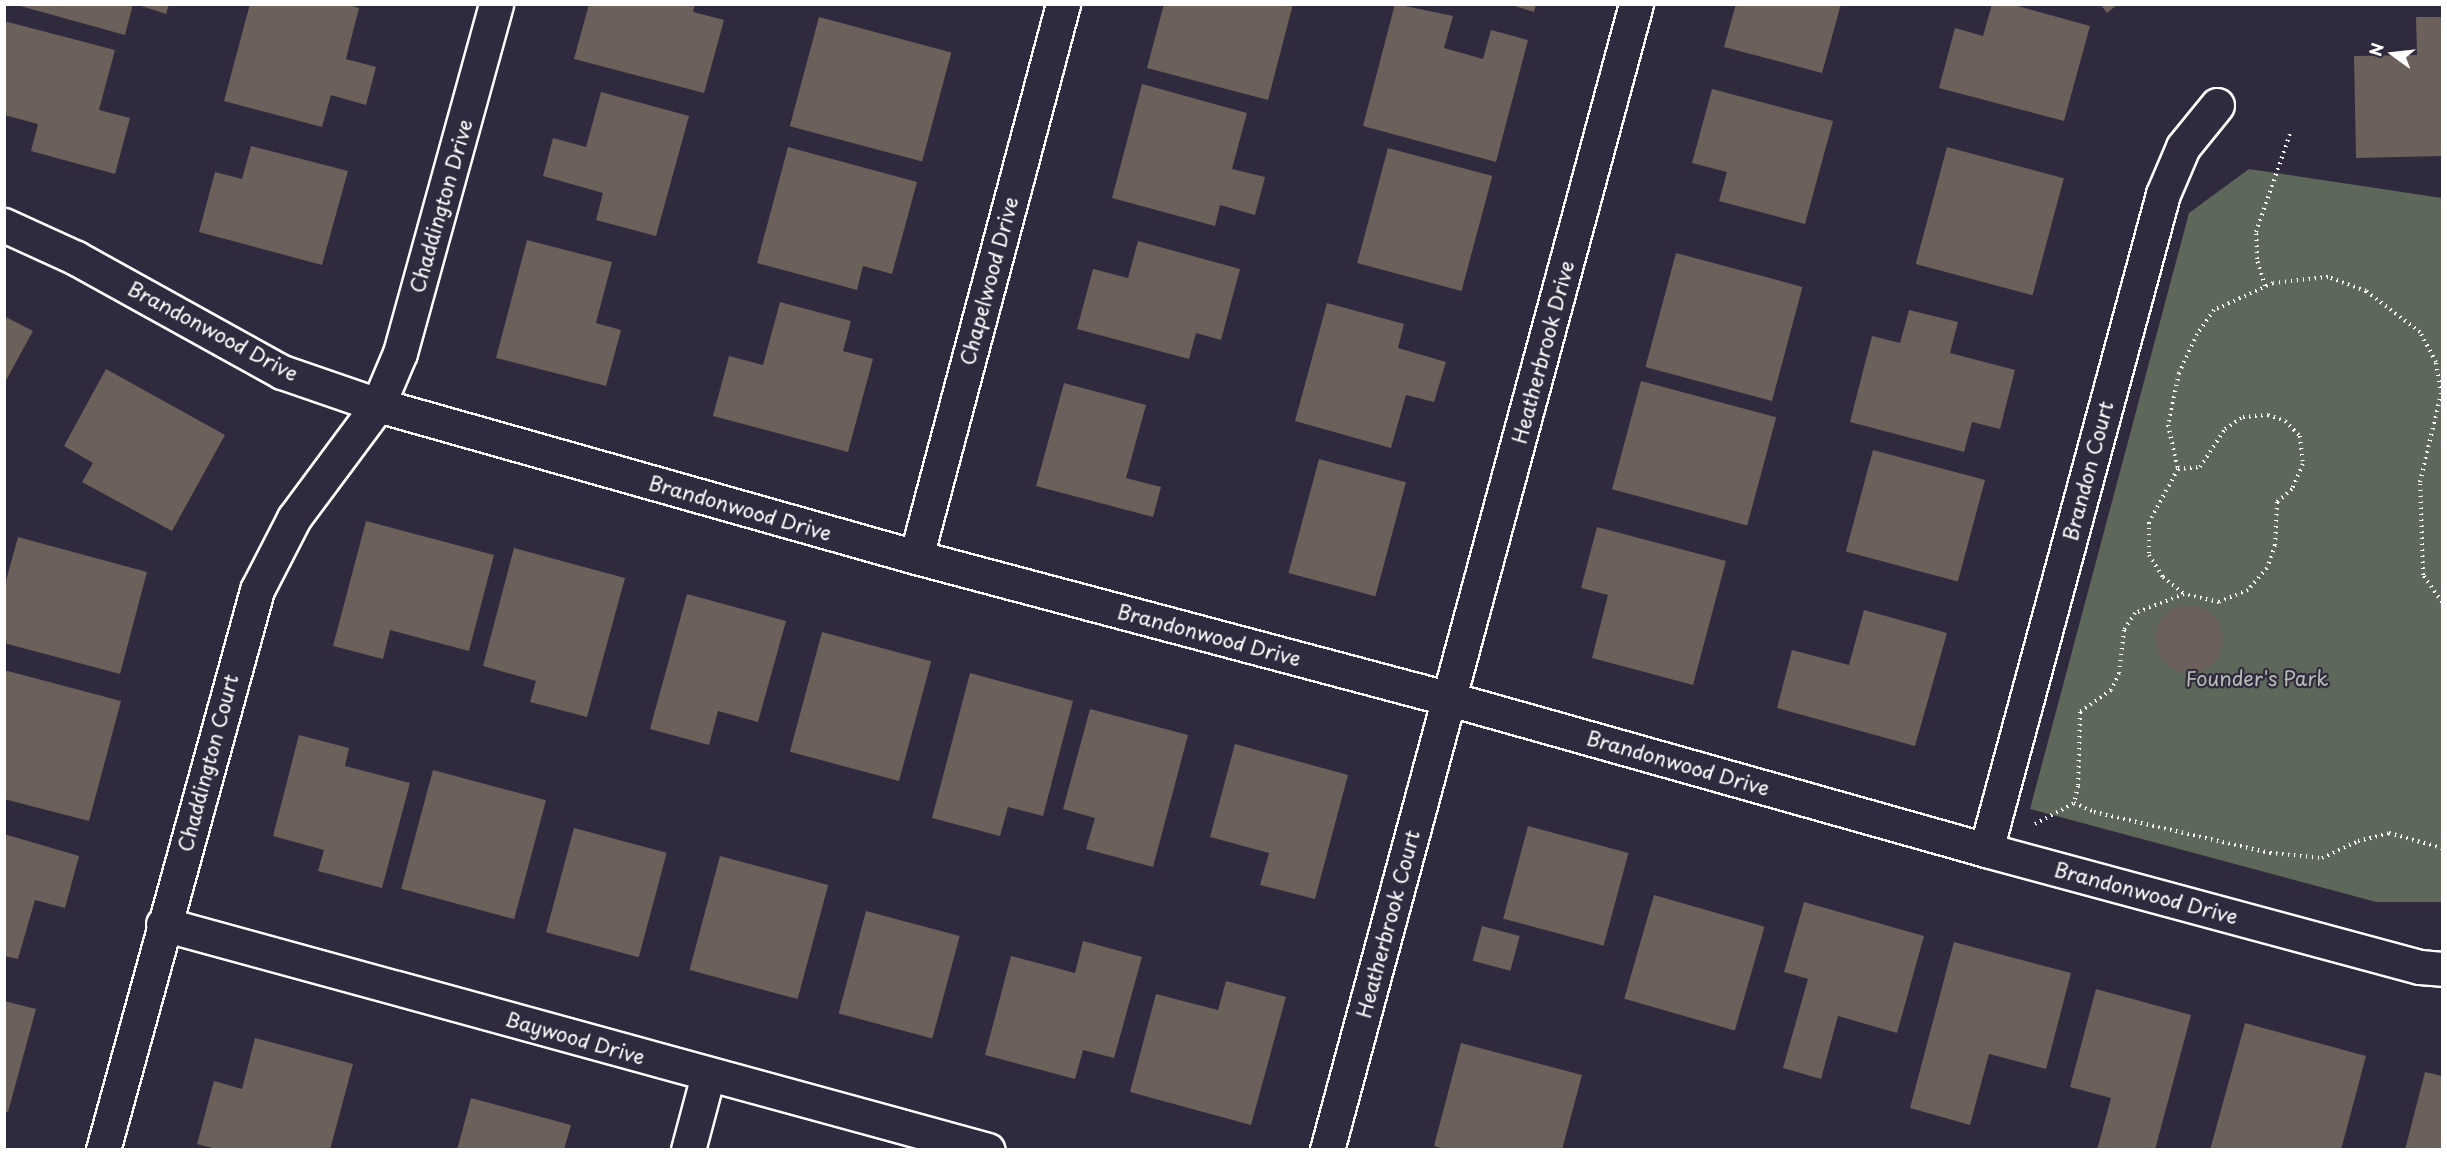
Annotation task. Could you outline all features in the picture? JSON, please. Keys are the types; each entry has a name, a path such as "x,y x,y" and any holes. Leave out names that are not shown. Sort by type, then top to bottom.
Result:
{"street":[{"name":"Chaddington Drive","path":"378,405 400,353 496,4"},
{"name":"Chapelwood Drive","path":"916,557 1063,4"},
{"name":"Heatherbrook Drive","path":"1450,699 1636,4"},
{"name":"Brandon Court","path":"1986,850 2163,194 2183,147 2217,105"},
{"name":"Brandonwood Drive","path":"4,225 76,258 282,372 378,405 916,557 1450,699 1986,850 2420,967 2442,969"},
{"name":"Chaddington Court","path":"103,1149 163,924 257,590 294,518 378,405"},
{"name":"Heatherbrook Court","path":"1327,1149 1450,699"},
{"name":"Baywood Drive","path":"163,924 708,1075 988,1149"},
{"path":"688,1149 708,1075"}],"path":[{"path":"2265,286 2257,259 2256,232 2291,131"},
{"path":"2178,470 2200,468 2225,429 2243,417 2268,415 2285,421 2300,436 2304,464 2292,489 2277,502 2275,545 2267,568 2248,590 2219,602 2184,594 2163,577 2149,555 2149,522 2178,470 2169,425 2179,373 2197,334 2214,310 2265,286 2328,277 2366,291 2420,332 2436,362 2441,394 2420,482 2423,575 2442,602"},
{"path":"2184,594 2135,613 2124,630 2119,673 2111,690 2080,711 2081,743 2074,803 2094,812 2270,854 2322,858 2358,841 2389,833 2442,848"}],"green space":[{"name":"Founder's Park","path":"2249,169 2442,198 2442,902 2376,902 2030,809 2189,213"}],"building":[{"path":"13,4 133,4 125,35"},
{"path":"135,4 169,4 166,14"},
{"path":"250,4 345,4 359,8 346,59 376,67 366,105 331,95 322,127 224,101"},
{"path":"589,4 695,4 693,12 724,20 704,93 574,59"},
{"path":"1164,4 1293,4 1268,100 1147,68"},
{"path":"1395,4 1453,16 1444,48 1483,59 1491,30 1528,40 1496,162 1363,126"},
{"path":"1508,4 1536,4 1534,12"},
{"path":"1736,4 1841,4 1822,73 1724,47"},
{"path":"1992,4 2010,4 2090,26 2064,121 1939,88 1955,28 1983,36"},
{"path":"2100,4 2118,4 2107,13"},
{"path":"819,17 951,52 922,162 790,126"},
{"path":"2416,17 2442,17 2442,156 2356,158 2354,56 2417,55"},
{"path":"4,21 115,50 99,110 130,118 115,174 31,151 38,124 4,115"},
{"path":"1142,84 1247,113 1232,169 1265,177 1255,215 1220,205 1215,226 1112,198"},
{"path":"1712,89 1833,121 1805,224 1719,201 1727,172 1692,163"},
{"path":"601,92 689,116 656,236 596,220 603,193 543,176 553,138 586,147"},
{"path":"251,146 348,171 322,265 199,232 215,172 242,179"},
{"path":"788,147 917,182 892,274 863,266 857,290 757,263"},
{"path":"1947,147 2064,178 2033,295 1916,264"},
{"path":"1388,148 1492,176 1462,291 1357,263"},
{"path":"527,240 612,262 596,323 621,330 606,386 496,358"},
{"path":"1138,241 1240,269 1221,340 1196,333 1189,359 1077,329 1093,269 1128,278"},
{"path":"1676,253 1803,287 1772,401 1645,367"},
{"path":"780,302 851,321 843,351 873,359 848,452 713,416 729,356 763,365"},
{"path":"1327,303 1404,324 1398,348 1446,362 1434,402 1406,395 1391,448 1295,421"},
{"path":"1909,310 1958,322 1950,353 2015,370 2000,429 1972,422 1964,452 1850,422 1872,336 1900,343"},
{"path":"4,316 33,331 4,384"},
{"path":"106,369 225,435 172,531 82,482 93,463 64,446"},
{"path":"1641,381 1776,417 1747,525 1612,489"},
{"path":"1064,383 1146,405 1126,478 1161,487 1153,517 1036,486"},
{"path":"1873,450 1985,480 1958,581 1846,551"},
{"path":"1319,459 1406,482 1375,596 1288,573"},
{"path":"366,521 494,555 469,651 390,630 383,659 333,646"},
{"path":"1597,527 1726,561 1693,685 1592,658 1608,595 1581,588"},
{"path":"18,537 147,572 120,674 4,643 4,588"},
{"path":"514,548 625,578 587,717 530,702 536,681 483,666"},
{"path":"687,594 786,621 758,722 718,711 709,745 650,729"},
{"path":"2189,605 2202,608 2213,615 2220,626 2223,639 2220,652 2213,663 2202,670 2189,673 2176,670 2165,663 2158,652 2155,639 2158,626 2165,615 2176,608"},
{"path":"1864,610 1947,633 1915,746 1777,708 1792,650 1849,665"},
{"path":"822,632 931,661 899,781 790,752"},
{"path":"4,670 121,701 89,821 4,799"},
{"path":"970,673 1073,701 1043,816 1008,807 1000,836 932,818"},
{"path":"1090,709 1188,735 1153,867 1086,849 1095,818 1063,809"},
{"path":"299,735 349,748 345,766 410,783 382,888 318,871 324,850 273,836"},
{"path":"1235,744 1348,775 1315,899 1260,885 1269,853 1210,837"},
{"path":"433,770 546,800 514,919 401,889"},
{"path":"1528,826 1628,853 1604,946 1503,919"},
{"path":"574,828 667,853 639,957 546,932"},
{"path":"4,834 79,856 65,908 35,900 18,959 4,956"},
{"path":"720,856 828,885 798,999 689,970"},
{"path":"1654,895 1765,927 1735,1031 1624,999"},
{"path":"1804,902 1924,936 1897,1033 1838,1016 1821,1079 1783,1068 1808,979 1784,972"},
{"path":"866,911 960,936 932,1038 839,1013"},
{"path":"1482,926 1520,936 1510,971 1473,961"},
{"path":"1083,941 1142,957 1114,1058 1083,1050 1075,1079 985,1055 1011,956 1075,973"},
{"path":"1954,942 2071,973 2046,1069 1989,1054 1970,1125 1910,1108"},
{"path":"1226,981 1286,997 1251,1125 1130,1092 1156,994 1218,1010"},
{"path":"2096,989 2191,1015 2155,1150 2097,1150 2111,1098 2070,1087"},
{"path":"4,1001 36,1009 8,1112 4,1111"},
{"path":"2245,1023 2366,1056 2341,1150 2210,1150"},
{"path":"255,1038 353,1064 330,1150 220,1150 197,1144 214,1081 242,1089"},
{"path":"1461,1043 1582,1075 1562,1150 1447,1150 1434,1146"},
{"path":"2425,1072 2442,1076 2442,1150 2405,1150"},
{"path":"471,1098 571,1125 564,1150 457,1150"}]}
